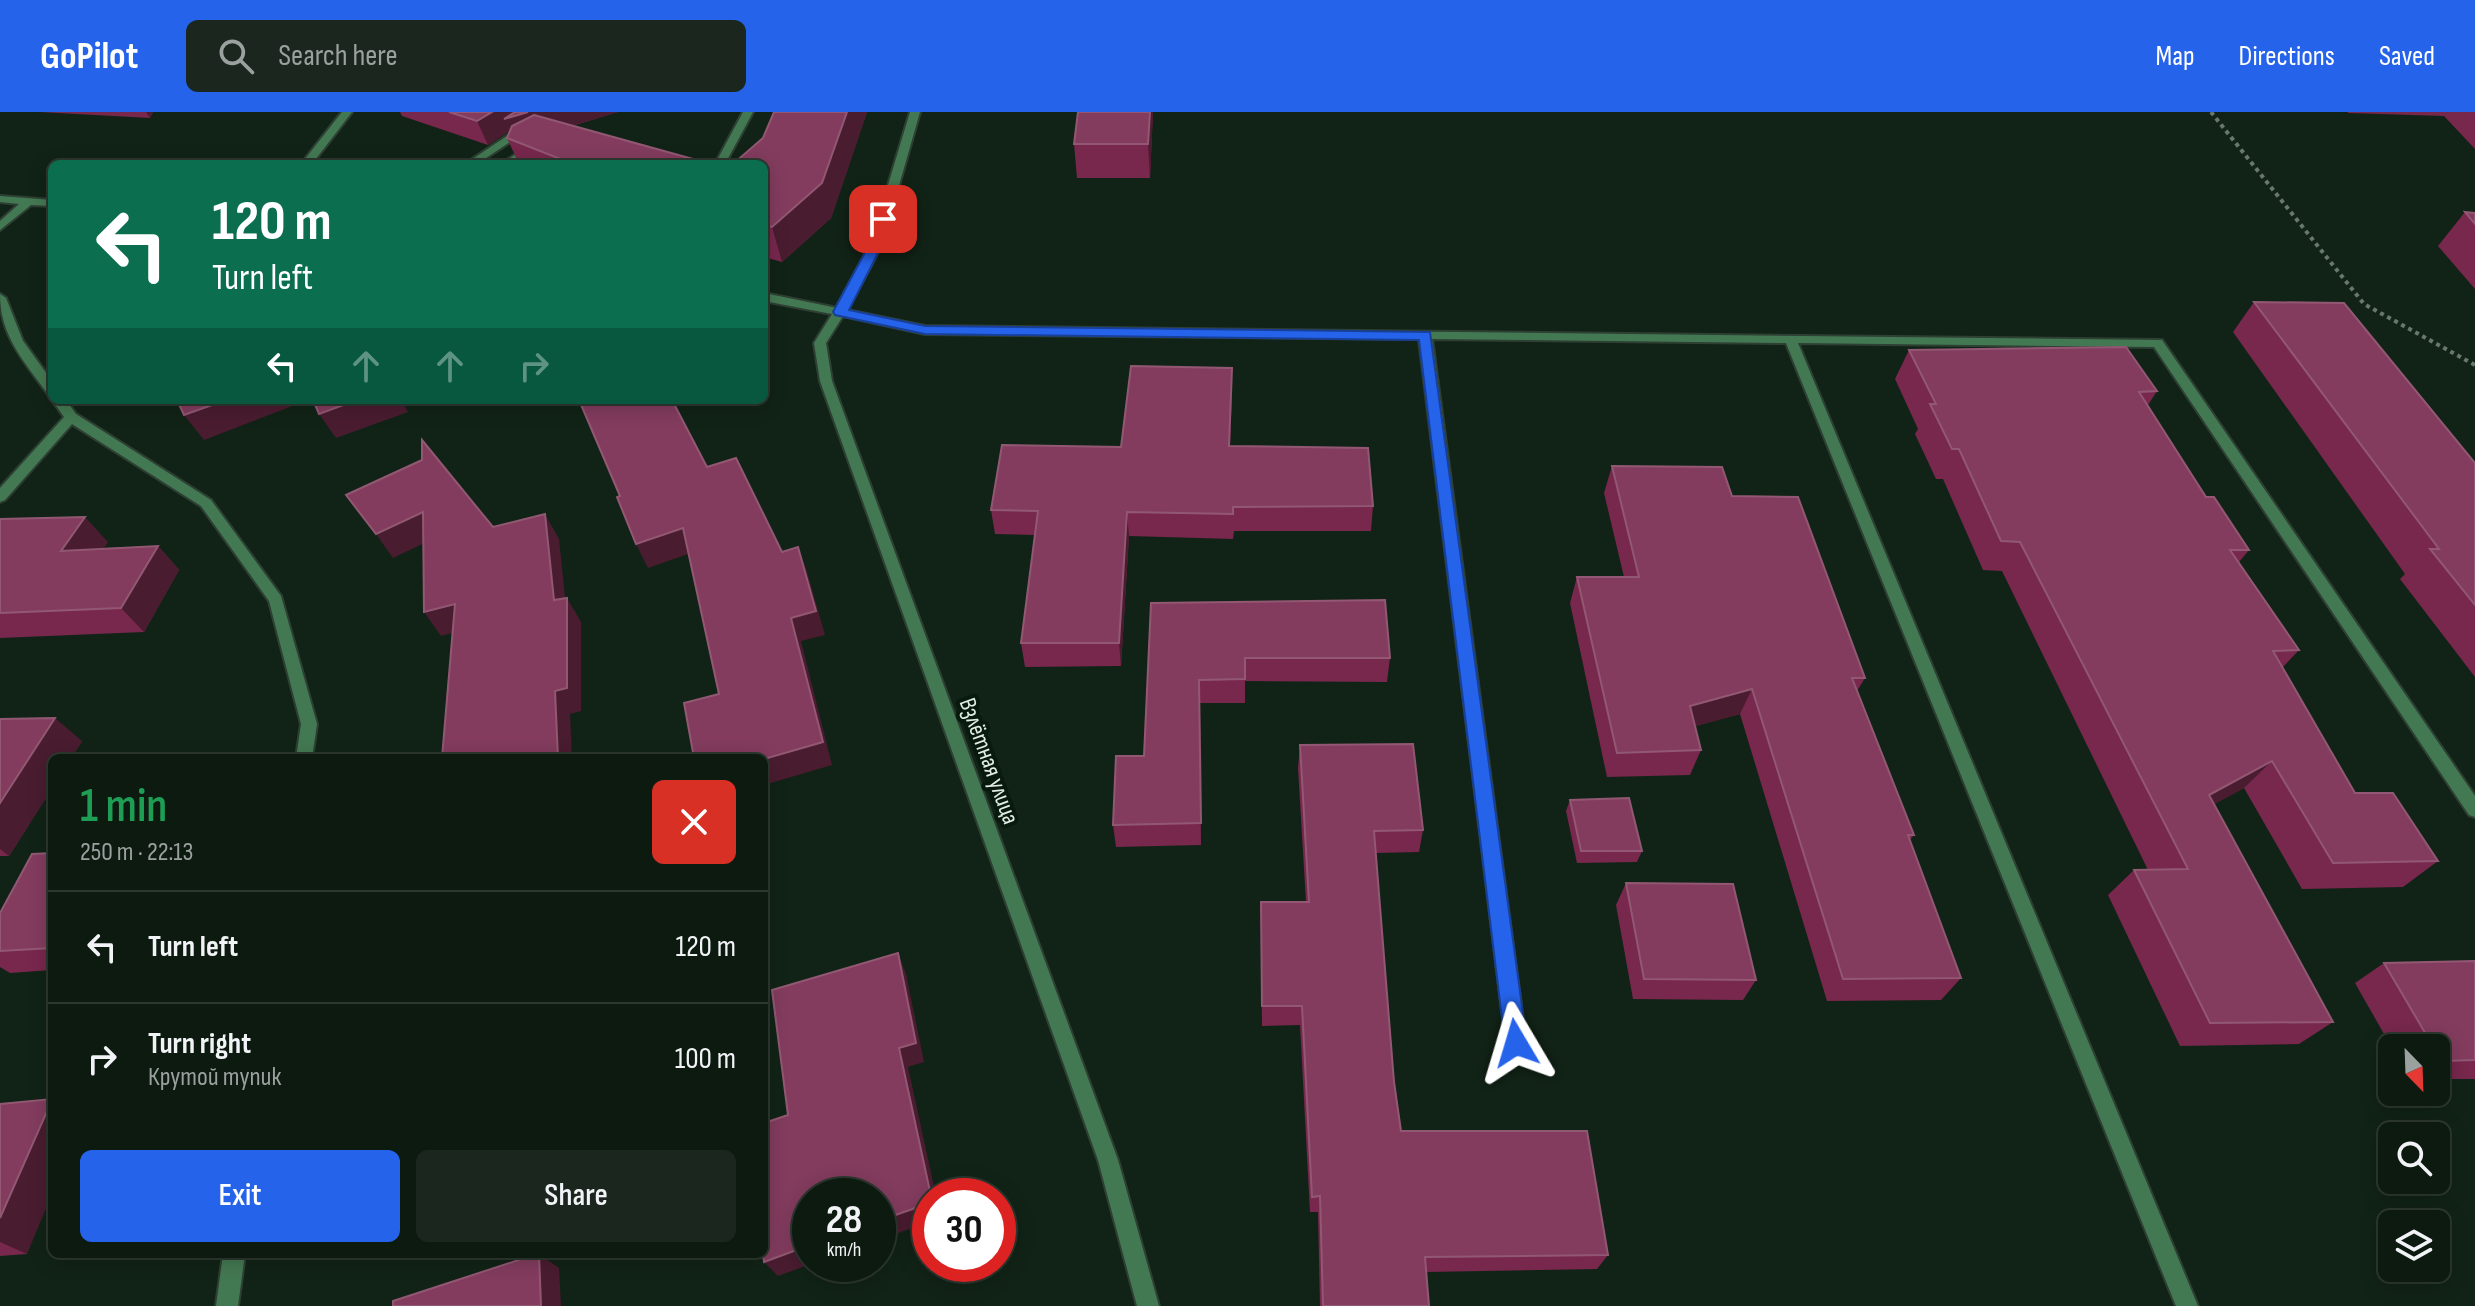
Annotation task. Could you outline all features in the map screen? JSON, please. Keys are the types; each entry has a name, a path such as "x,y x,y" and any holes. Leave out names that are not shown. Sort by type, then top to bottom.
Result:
{"street":[{"path":"309,160 347,112"},
{"path":"722,160 748,112"},
{"name":"Взлётная улица","path":"915,112 876,245 820,343 826,381 1108,1160 1148,1306"},
{"path":"476,160 531,125"},
{"path":"513,160 543,142"},
{"path":"0,199 48,203"},
{"path":"0,227 28,202"},
{"path":"0,298 17,342 48,385"},
{"path":"768,298 925,330 2158,343 2475,810"},
{"path":"1425,335 1516,1043"},
{"path":"1791,341 2187,1306"},
{"path":"62,404 71,417 206,503 276,600 309,724 305,754"},
{"path":"0,497 71,417"},
{"path":"227,1306 233,1258"}],"path":[{"path":"2211,112 2364,304 2475,365"}],"building":[{"path":"449,112 492,112 477,121"},
{"path":"515,112 528,112 504,119"},
{"path":"774,112 847,112 822,183 772,227 768,226 768,160 738,160 763,138"},
{"path":"1078,112 1150,112 1148,144 1074,144"},
{"path":"534,115 697,160 563,160 507,138 512,126"},
{"path":"2465,212 2475,213 2475,224"},
{"path":"2254,302 2344,303 2475,463 2475,605 2430,549 2439,549"},
{"path":"2126,347 2157,391 2139,392 2206,497 2214,497 2249,550 2230,550 2299,650 2273,651 2355,793 2393,793 2438,861 2333,863 2272,761 2209,795 2333,1022 2210,1023 2134,870 2188,869 2020,542 2001,541 1959,449 1952,449 1930,404 1936,404 1909,350"},
{"path":"1131,366 1232,368 1229,446 1368,448 1373,506 1233,507 1233,514 1127,512 1119,643 1021,643 1038,511 991,510 1002,445 1121,447"},
{"path":"179,404 215,404 184,415"},
{"path":"315,404 346,404 319,414"},
{"path":"581,404 674,404 707,467 736,458 782,552 798,547 816,611 791,618 823,742 768,758 768,754 693,754 684,703 719,694 683,528 636,544 617,497 620,496"},
{"path":"422,440 493,527 545,514 554,600 567,598 567,688 555,691 558,754 442,754 455,604 424,612 423,512 376,534 346,495 422,460"},
{"path":"1612,466 1722,467 1732,496 1798,497 1865,678 1852,678 1914,835 1908,835 1961,978 1843,979 1752,689 1690,706 1701,750 1617,753 1577,577 1639,577"},
{"path":"85,517 61,551 158,546 121,608 0,613 0,519"},
{"path":"1385,600 1390,658 1245,658 1245,679 1199,680 1201,823 1113,825 1116,756 1144,756 1151,603"},
{"path":"55,718 0,803 0,719"},
{"path":"1413,744 1423,830 1374,831 1394,1082 1401,1131 1587,1131 1608,1255 1425,1257 1429,1306 1323,1306 1320,1196 1312,1197 1302,1006 1262,1006 1261,902 1309,902 1300,745"},
{"path":"1629,798 1642,851 1581,851 1570,800"},
{"path":"48,853 48,948 0,951 0,913 32,854"},
{"path":"1626,883 1733,884 1756,980 1644,979"},
{"path":"898,953 916,1043 899,1048 927,1178 912,1178 912,1209 896,1215 896,1178 792,1178 792,1252 764,1262 764,1258 768,1258 768,1122 788,1115 772,990"},
{"path":"2475,961 2475,1060 2450,1061 2450,1034 2426,1034 2384,963"},
{"path":"48,1099 48,1109 0,1218 0,1104"},
{"path":"525,1258 539,1258 541,1306 393,1306 393,1301"}],"route":[{"path":"883,219 876,245 840,312 925,330 1425,335 1516,1043"}]}
